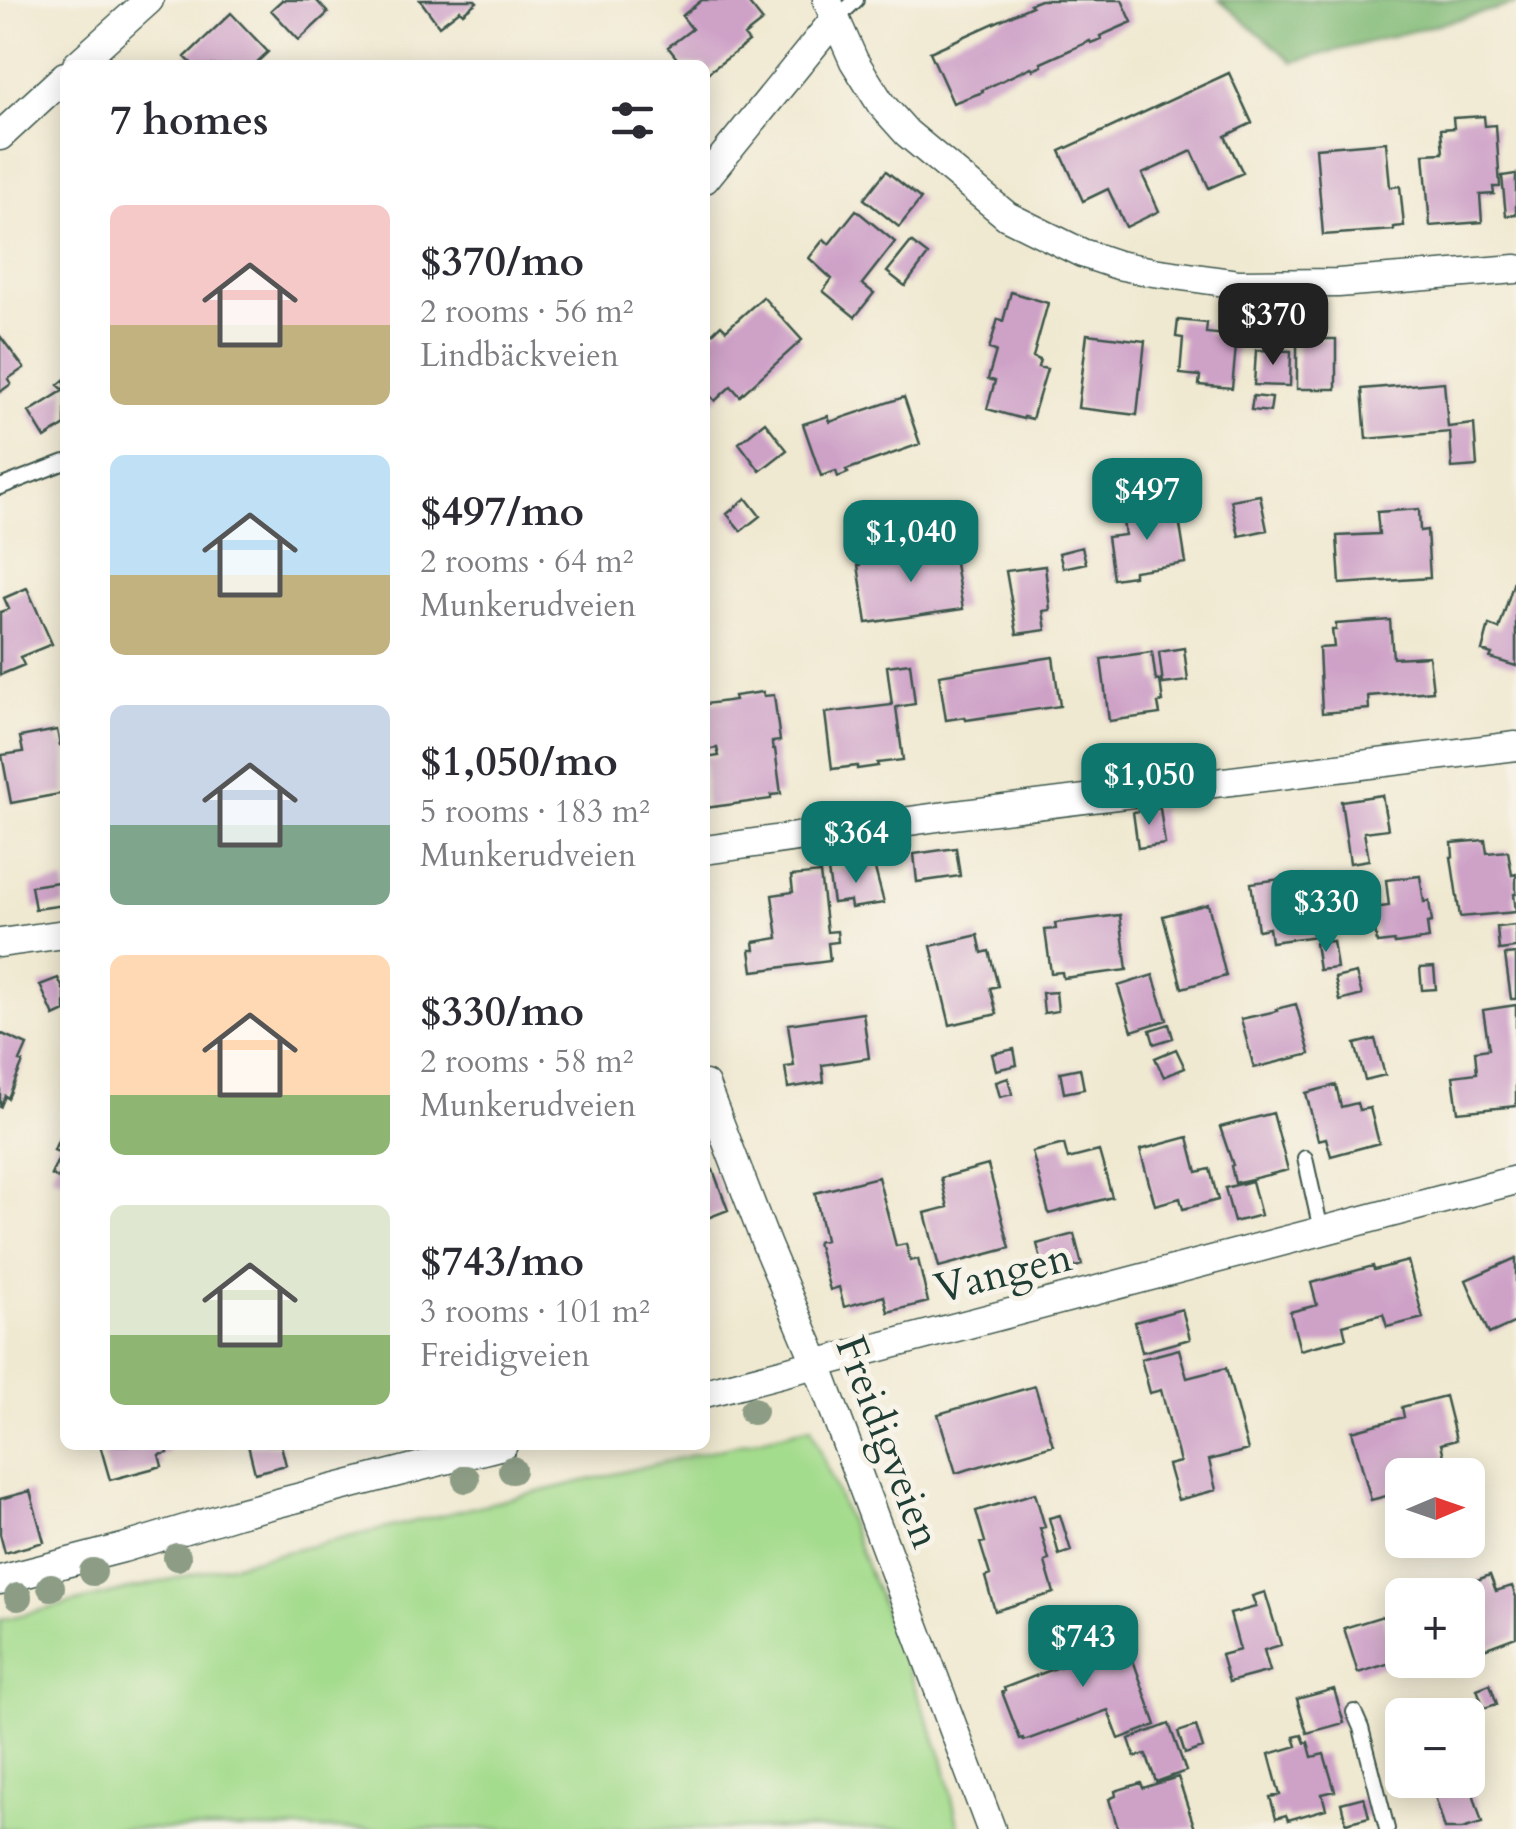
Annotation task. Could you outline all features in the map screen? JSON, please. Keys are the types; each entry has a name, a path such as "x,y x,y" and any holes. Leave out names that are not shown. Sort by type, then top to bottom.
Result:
{"street":[{"path":"83,60 150,0"},
{"path":"710,172 831,10 854,61 906,133 1007,216 1082,252 1153,272 1240,284 1338,282 1516,269"},
{"path":"0,136 60,81"},
{"path":"710,849 938,817 1516,746"},
{"path":"0,943 60,935"},
{"name":"Freidigveien","path":"710,1098 766,1246 816,1362 991,1829"},
{"name":"Vangen","path":"710,1392 1516,1180"},
{"path":"0,1580 485,1450"}],"lane":[{"path":"831,10 856,0"},
{"path":"0,487 60,464"},
{"path":"1305,1158 1321,1230"},
{"path":"1354,1712 1388,1829"}],"green space":[{"path":"1219,0 1516,0 1516,4 1293,62"},
{"path":"811,1427 943,1758 959,1829 0,1829 0,1620"}],"building":[{"path":"282,0 316,0 328,13 299,40 271,10"},
{"path":"420,0 475,0 477,2 439,26"},
{"path":"702,0 746,0 763,21 744,36 749,42 710,71 710,60 678,60 668,47 692,29 682,16"},
{"path":"1040,0 1122,0 1132,22 953,103 930,52"},
{"path":"231,13 268,52 259,60 185,57"},
{"path":"1229,73 1252,123 1225,136 1243,173 1209,188 1192,151 1142,174 1159,211 1126,227 1108,189 1083,201 1060,151"},
{"path":"1484,116 1485,126 1496,125 1500,187 1493,187 1494,194 1480,195 1482,222 1430,226 1424,154 1443,153 1441,129 1454,128 1453,118"},
{"path":"1386,142 1390,187 1400,186 1404,226 1323,235 1316,148"},
{"path":"886,171 921,199 899,227 864,199"},
{"path":"1516,174 1516,215 1506,216 1502,176"},
{"path":"856,210 895,242 862,284 874,293 855,317 823,291 832,279 809,258 824,239 829,244"},
{"path":"911,242 928,255 905,286 887,272"},
{"path":"1011,292 1048,303 1033,357 1040,360 1038,367 1047,369 1032,419 987,409 995,381 988,379 996,351 989,349"},
{"path":"763,297 802,340 740,396 731,386 715,401 710,396 710,335 721,325 726,330"},
{"path":"1178,320 1207,323 1206,333 1237,336 1232,388 1199,385 1200,376 1180,374 1183,338 1176,337"},
{"path":"1087,334 1145,341 1137,415 1078,408"},
{"path":"0,336 24,368 8,379 11,384 0,392"},
{"path":"1297,339 1336,339 1336,389 1297,389"},
{"path":"1256,350 1291,351 1290,386 1254,385"},
{"path":"1444,382 1448,427 1474,424 1477,466 1452,468 1450,432 1366,439 1362,389"},
{"path":"60,393 60,428 45,438 29,412"},
{"path":"1253,396 1272,398 1270,412 1251,410"},
{"path":"904,397 920,444 846,470 848,473 838,477 836,471 821,476 803,424 828,416 830,422"},
{"path":"765,422 787,450 760,471 739,443"},
{"path":"1260,495 1267,530 1239,536 1231,500"},
{"path":"746,498 760,516 741,531 727,514"},
{"path":"1155,504 1160,516 1178,513 1186,563 1134,571 1134,576 1113,579 1107,537 1125,535 1123,521 1138,519 1137,507"},
{"path":"1419,509 1420,531 1427,530 1430,578 1340,584 1337,536 1379,534 1377,512"},
{"path":"951,541 963,609 867,623 860,560 883,556 884,562 930,555 928,545"},
{"path":"1082,547 1086,563 1063,568 1059,553"},
{"path":"1045,566 1050,610 1043,611 1046,630 1017,634 1006,571"},
{"path":"1515,578 1516,666 1490,658 1492,654 1482,651 1489,625 1499,629"},
{"path":"27,588 52,644 20,657 24,665 0,675 0,612 9,609 4,598"},
{"path":"1390,620 1393,658 1429,656 1433,691 1368,696 1369,709 1322,713 1319,648 1334,647 1332,630 1336,630 1336,624"},
{"path":"1184,648 1188,681 1163,684 1159,652"},
{"path":"1152,652 1163,702 1158,703 1160,714 1109,721 1101,659"},
{"path":"1053,657 1060,706 946,720 939,675"},
{"path":"910,663 915,704 896,707 903,760 857,769 832,769 825,713 892,705 887,666"},
{"path":"763,692 764,696 774,695 780,741 772,745 781,794 771,795 771,799 710,807 710,757 719,756 717,748 710,749 710,703 735,700 734,696"},
{"path":"57,730 60,794 11,803 2,755 23,752 20,737"},
{"path":"1382,795 1388,829 1364,832 1369,860 1350,863 1341,801"},
{"path":"1160,808 1165,844 1138,848 1133,812"},
{"path":"1485,840 1487,853 1508,851 1512,875 1516,874 1516,912 1460,917 1452,843"},
{"path":"956,848 960,876 917,882 914,854"},
{"path":"874,865 884,903 851,908 850,901 833,903 828,871"},
{"path":"820,873 827,932 837,931 838,942 828,943 830,961 753,971 750,950 755,950 754,942 778,938 772,895 793,892 791,876"},
{"path":"1303,876 1307,908 1321,906 1324,935 1271,942 1269,928 1258,930 1251,883"},
{"path":"1420,876 1432,922 1427,923 1429,939 1377,943 1372,908 1389,906 1386,880"},
{"path":"60,882 60,906 35,909 31,886"},
{"path":"1208,904 1226,976 1182,988 1163,916"},
{"path":"1120,915 1127,970 1063,978 1062,972 1051,973 1045,930 1056,929 1055,923"},
{"path":"1516,925 1516,948 1499,950 1497,927"},
{"path":"978,935 982,953 989,951 998,986 990,988 997,1014 950,1025 931,946"},
{"path":"1333,941 1337,968 1319,970 1315,943"},
{"path":"1516,954 1516,999 1511,999 1505,955"},
{"path":"1434,967 1436,989 1422,990 1420,968"},
{"path":"1356,973 1362,995 1340,1001 1335,978"},
{"path":"1153,975 1167,1020 1132,1031 1118,986"},
{"path":"58,978 60,1013 54,1016 40,985"},
{"path":"1056,992 1058,1011 1044,1013 1042,993"},
{"path":"1296,1004 1310,1054 1254,1068 1241,1019"},
{"path":"1516,1005 1516,1106 1458,1112 1453,1076 1477,1073 1475,1051 1489,1049 1483,1010"},
{"path":"863,1013 869,1058 822,1065 824,1082 788,1088 785,1067 794,1066 788,1024"},
{"path":"1169,1024 1173,1038 1154,1044 1150,1030"},
{"path":"0,1033 27,1045 8,1098 5,1096 0,1108"},
{"path":"1375,1039 1385,1075 1365,1080 1355,1044"},
{"path":"1014,1049 1017,1065 996,1070 992,1054"},
{"path":"1176,1049 1185,1068 1164,1077 1155,1058"},
{"path":"1080,1068 1084,1089 1064,1093 1060,1072"},
{"path":"1008,1078 1012,1094 1000,1097 996,1082"},
{"path":"1336,1085 1341,1107 1357,1103 1359,1110 1370,1108 1379,1143 1331,1156 1326,1138 1318,1140 1306,1093"},
{"path":"1273,1113 1288,1170 1235,1183 1220,1127"},
{"path":"1188,1137 1197,1172 1210,1169 1218,1200 1183,1209 1180,1198 1155,1205 1140,1150"},
{"path":"1064,1144 1068,1159 1099,1151 1112,1197 1049,1214 1032,1152"},
{"path":"60,1155 60,1179 51,1175"},
{"path":"988,1165 1010,1248 939,1267 925,1213 948,1207 941,1178"},
{"path":"713,1170 728,1210 710,1217"},
{"path":"878,1177 896,1246 906,1244 910,1261 918,1259 928,1302 888,1312 884,1296 844,1307 839,1287 830,1290 817,1242 825,1240 815,1193"},
{"path":"1252,1181 1261,1215 1234,1222 1225,1188"},
{"path":"1074,1234 1082,1265 1045,1275 1037,1244"},
{"path":"1516,1258 1516,1322 1489,1334 1466,1280"},
{"path":"1408,1261 1423,1318 1387,1327 1383,1314 1343,1325 1346,1338 1300,1350 1290,1312 1317,1305 1311,1283"},
{"path":"1182,1309 1190,1339 1142,1352 1135,1322"},
{"path":"1179,1349 1187,1378 1226,1368 1248,1450 1209,1460 1216,1490 1178,1500 1168,1465 1180,1462 1161,1390 1150,1393 1141,1359"},
{"path":"1035,1386 1053,1445 956,1473 938,1414"},
{"path":"1445,1396 1456,1440 1441,1444 1445,1458 1385,1458 1385,1496 1371,1500 1352,1431 1404,1417 1402,1407"},
{"path":"101,1450 167,1450 159,1455 162,1466 110,1480"},
{"path":"249,1450 282,1450 286,1465 255,1473"},
{"path":"30,1491 44,1542 5,1553 0,1534 0,1499"},
{"path":"1035,1493 1045,1527 1040,1528 1054,1593 995,1611 985,1577 990,1575 976,1511"},
{"path":"1060,1515 1071,1551 1059,1555 1049,1518"},
{"path":"1490,1575 1496,1591 1512,1586 1516,1597 1516,1637 1485,1649 1485,1578"},
{"path":"1265,1592 1281,1645 1264,1650 1270,1671 1229,1682 1221,1655 1240,1650 1230,1614 1256,1607 1252,1596"},
{"path":"1383,1616 1385,1665 1358,1673 1344,1628"},
{"path":"1121,1626 1156,1725 1119,1739 1108,1710 1024,1741 1020,1739 1002,1692 1004,1688 1064,1665 1058,1650"},
{"path":"1490,1684 1497,1704 1485,1708 1485,1698 1480,1698 1477,1689"},
{"path":"1334,1689 1344,1723 1307,1733 1297,1699"},
{"path":"1169,1724 1186,1771 1156,1782 1146,1754 1135,1757 1129,1739"},
{"path":"1196,1726 1203,1748 1185,1754 1178,1732"},
{"path":"1302,1735 1312,1757 1324,1754 1335,1791 1322,1794 1326,1809 1288,1820 1286,1815 1276,1818 1270,1797 1280,1795 1269,1754 1297,1746 1294,1737"},
{"path":"1178,1777 1195,1829 1118,1829 1109,1799 1116,1796 1115,1791 1141,1783 1143,1788"},
{"path":"1364,1797 1369,1817 1346,1823 1341,1803"},
{"path":"1436,1798 1475,1798 1482,1823 1445,1829"}]}
